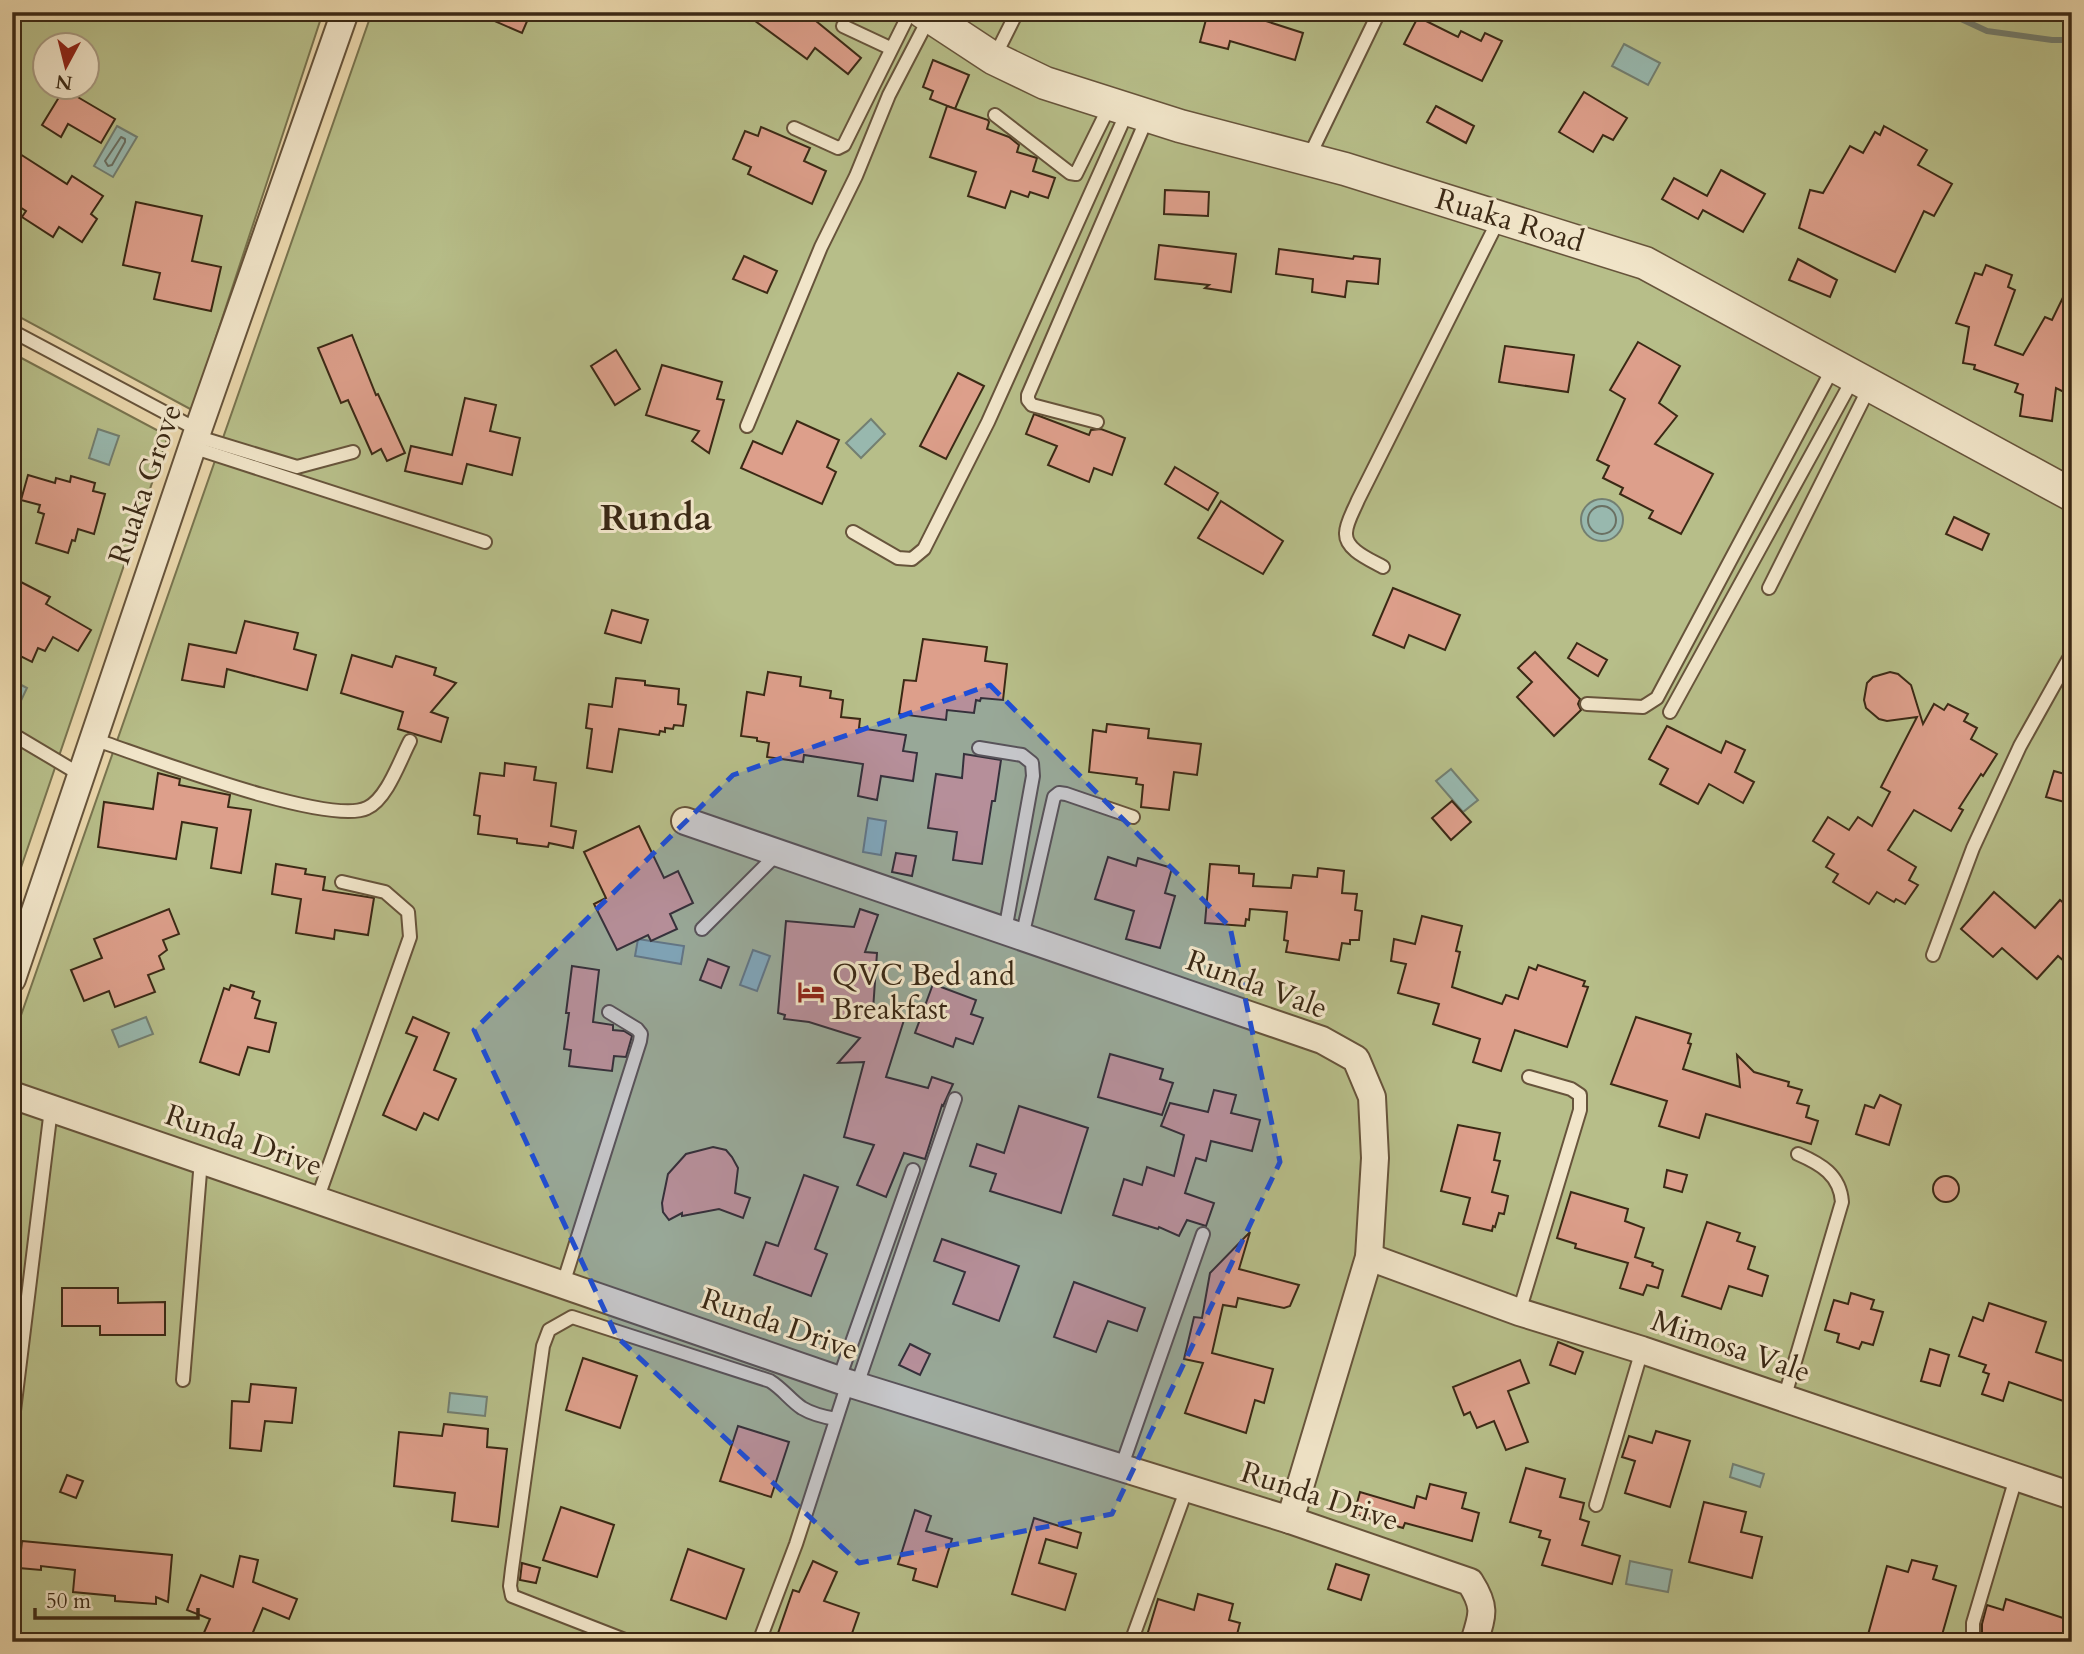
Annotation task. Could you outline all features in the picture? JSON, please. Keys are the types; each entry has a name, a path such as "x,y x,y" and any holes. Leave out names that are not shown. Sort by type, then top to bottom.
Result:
{"street":[{"name":"Ruaka Grove","path":"12,979 195,438 345,12"},
{"name":"Ruaka Road","path":"921,14 993,58 1045,83 1091,99 1345,169 1645,262 2072,495"},
{"name":"Runda Vale","path":"685,821 1322,1040 1356,1059 1372,1097 1375,1158 1369,1257 1290,1520"},
{"name":"Runda Drive","path":"12,1095 848,1382 1290,1520 1470,1581 1481,1600 1481,1620 1474,1642"},
{"name":"Mimosa Vale","path":"1369,1257 1519,1312 1642,1350 2072,1496"}],"lane":[{"path":"993,58 1017,12"},
{"path":"1308,160 1379,12"},
{"path":"794,128 838,148 844,145 890,48 921,14"},
{"path":"747,426 821,247 856,176 921,14"},
{"path":"843,26 890,48"},
{"path":"995,115 1070,173 1076,174 1129,109"},
{"path":"1097,422 1032,405 1028,395 1129,109"},
{"path":"853,532 898,558 912,559 924,549 998,399 1129,109"},
{"path":"1383,567 1355,551 1345,534 1358,500 1500,217"},
{"path":"12,331 195,438 485,542"},
{"path":"1769,588 1853,376"},
{"path":"1587,704 1643,707 1657,698 1853,376"},
{"path":"1670,712 1853,376"},
{"path":"195,438 297,467 353,452"},
{"path":"1933,955 1973,848 2020,746 2072,653"},
{"path":"12,734 81,775"},
{"path":"93,739 244,789 314,809 347,813 369,808 386,789 410,741"},
{"path":"979,748 1022,755 1032,763 1033,776 1014,934"},
{"path":"1014,934 1054,797 1059,793 1066,794 1133,817"},
{"path":"702,929 778,853"},
{"path":"317,1200 410,937 408,912 384,892 342,882"},
{"path":"563,1284 640,1041 641,1034 637,1029 609,1012"},
{"path":"1519,1312 1580,1110 1580,1095 1571,1089 1529,1077"},
{"path":"759,1642 796,1544 848,1382 955,1099"},
{"path":"12,1427 51,1109"},
{"path":"1783,1399 1842,1202 1841,1191 1831,1172 1798,1154"},
{"path":"183,1380 201,1160"},
{"path":"848,1382 913,1170"},
{"path":"1121,1468 1203,1234"},
{"path":"630,1642 512,1596 510,1586 515,1543 544,1346 550,1330 572,1317 770,1381 783,1389 802,1408 835,1419"},
{"path":"1596,1505 1642,1350"},
{"path":"1973,1642 1973,1623 2016,1479"},
{"path":"1131,1642 1187,1488"}],"highlighted area":[{"path":"990,685 1230,927 1280,1162 1112,1514 859,1563 617,1337 474,1030 733,775"}],"green space":[{"path":"12,12 323,12 192,410 12,313"},
{"path":"372,12 2072,12 2072,1642 12,1642 12,1041"},
{"path":"12,353 168,436 12,894"}],"water":[{"path":"1624,44 1660,63 1648,85 1612,66"},
{"path":"117,126 137,137 113,177 94,166"},
{"path":"871,419 885,434 861,458 846,443"},
{"path":"98,429 119,436 109,465 89,458"},
{"path":"1602,499 1617,505 1623,520 1617,535 1602,541 1587,535 1581,520 1587,505"},
{"path":"12,680 27,688 18,707 12,704"},
{"path":"1451,769 1478,800 1463,812 1436,781"},
{"path":"868,818 886,821 881,855 863,852"},
{"path":"638,939 684,946 681,964 635,956"},
{"path":"753,950 770,956 757,991 740,985"},
{"path":"146,1017 153,1034 119,1047 112,1030"},
{"path":"450,1393 487,1397 485,1416 448,1412"},
{"path":"1733,1464 1764,1474 1760,1487 1730,1477"},
{"path":"1630,1561 1672,1570 1668,1592 1626,1584"}],"building":[{"path":"474,12 531,12 522,33"},
{"path":"743,12 805,12 861,58 848,74 815,48 807,59"},
{"path":"1208,12 1238,12 1303,33 1295,60 1230,41 1228,49 1200,42"},
{"path":"1418,17 1458,37 1461,31 1481,41 1485,33 1502,41 1482,81 1404,44"},
{"path":"933,60 969,75 955,109 930,99 933,91 923,87"},
{"path":"1584,92 1627,118 1613,140 1603,135 1593,152 1559,132"},
{"path":"56,102 86,102 115,119 101,143 68,124 61,137 42,125"},
{"path":"947,106 988,120 987,129 1009,137 1019,145 1017,152 1037,158 1033,171 1055,178 1048,198 1030,192 1028,197 1011,191 1005,208 968,196 976,172 930,157"},
{"path":"1436,106 1474,126 1466,143 1427,122"},
{"path":"1884,126 1927,150 1918,165 1952,184 1934,216 1924,211 1895,272 1799,228 1810,190 1823,193 1850,146 1863,153 1875,132 1880,135"},
{"path":"761,127 810,148 804,161 826,171 812,204 748,174 751,167 733,159 745,131 758,136"},
{"path":"20,154 67,184 72,176 103,196 91,214 97,219 82,242 59,227 53,237 22,217 26,211 12,202 12,166"},
{"path":"1721,170 1765,194 1743,232 1703,210 1698,219 1662,199 1674,178 1707,196"},
{"path":"1165,190 1209,192 1208,216 1164,214"},
{"path":"136,202 202,216 192,261 221,267 211,311 154,299 160,273 123,265"},
{"path":"1159,245 1236,254 1231,292 1205,288 1209,285 1155,279"},
{"path":"1279,249 1353,259 1354,256 1380,259 1378,284 1347,281 1345,297 1312,292 1313,279 1276,274"},
{"path":"744,256 777,271 767,293 733,279"},
{"path":"1798,259 1837,280 1830,297 1789,280"},
{"path":"1986,265 2012,275 2008,287 2015,290 1995,345 2023,355 2045,317 2052,320 2072,279 2072,396 2056,388 2052,421 2020,416 2023,395 2015,392 2018,384 1974,369 1975,365 1963,363 1969,327 1956,323 1975,273 1982,275"},
{"path":"352,335 376,395 378,394 405,453 387,461 381,449 372,454 348,400 341,403 318,348"},
{"path":"1638,342 1680,366 1659,403 1677,416 1655,444 1713,474 1681,534 1649,518 1653,511 1620,494 1623,488 1603,478 1609,466 1597,460 1625,399 1610,390"},
{"path":"1505,346 1574,355 1568,392 1499,382"},
{"path":"616,350 640,389 615,405 591,366"},
{"path":"662,365 722,382 717,399 724,400 709,453 692,441 699,431 646,415"},
{"path":"958,373 984,386 946,459 920,446"},
{"path":"465,398 496,405 490,431 520,438 512,475 467,464 462,484 405,471 411,446 452,455"},
{"path":"1034,414 1089,435 1091,430 1101,429 1125,438 1112,475 1094,468 1089,482 1048,465 1057,446 1026,434"},
{"path":"797,421 839,440 827,467 836,472 822,504 741,468 753,441 782,454"},
{"path":"1175,467 1218,493 1208,510 1165,484"},
{"path":"28,475 55,483 56,478 70,482 71,476 95,483 93,491 105,494 94,534 78,529 68,553 36,543 44,514 38,512 40,505 21,500"},
{"path":"1221,501 1283,541 1263,574 1198,538"},
{"path":"1954,517 1989,534 1982,550 1946,534"},
{"path":"17,580 50,597 46,604 91,630 78,651 53,637 45,651 38,648 32,662 12,652 12,590"},
{"path":"1393,588 1460,615 1445,650 1409,635 1404,648 1373,635"},
{"path":"612,610 648,620 641,643 605,633"},
{"path":"245,621 298,633 294,649 316,655 307,690 227,669 224,687 182,680 189,644 236,653"},
{"path":"923,639 987,647 985,661 1007,664 1003,700 981,698 980,701 976,700 974,713 947,710 946,720 899,714 904,680 916,681"},
{"path":"1577,643 1607,660 1598,676 1568,658"},
{"path":"1535,652 1580,699 1578,704 1581,710 1554,736 1517,697 1532,682 1518,668"},
{"path":"352,655 392,667 396,656 436,668 434,675 456,683 431,712 448,718 441,742 398,729 403,712 341,693"},
{"path":"768,672 801,677 800,686 831,691 830,698 843,700 841,717 860,719 859,728 906,735 903,751 917,753 913,781 881,776 877,800 858,796 863,764 804,755 803,762 767,757 769,743 741,736 747,692 764,695"},
{"path":"1890,672 1898,674 1911,685 1923,724 1934,704 1944,710 1948,704 1968,714 1964,721 1977,728 1971,739 1997,754 1959,808 1963,810 1951,831 1914,810 1888,850 1916,867 1909,880 1918,885 1905,904 1896,899 1894,902 1877,892 1869,904 1833,882 1838,874 1826,867 1834,854 1813,841 1828,817 1849,830 1858,817 1872,826 1890,792 1881,787 1917,717 1887,721 1879,719 1866,708 1864,700 1867,683 1873,677"},
{"path":"616,678 679,689 678,704 686,705 683,726 665,728 665,732 660,731 659,735 619,729 612,772 587,768 592,729 586,728 589,704 612,707"},
{"path":"1107,724 1149,729 1148,738 1201,744 1197,775 1174,772 1169,810 1141,807 1143,785 1136,784 1137,778 1089,772 1093,730 1106,732"},
{"path":"1667,726 1721,753 1726,741 1745,750 1735,772 1754,782 1743,803 1709,784 1698,804 1660,784 1668,769 1649,759"},
{"path":"964,754 1001,760 982,864 953,860 957,832 928,828 936,774 962,778"},
{"path":"505,763 536,767 534,780 556,783 551,826 576,831 573,848 549,843 548,847 517,843 517,839 478,834 480,816 474,815 480,773 504,776"},
{"path":"2054,771 2072,776 2072,804 2046,797"},
{"path":"158,773 180,779 179,785 230,795 228,807 251,810 241,873 211,868 217,828 182,822 176,859 98,847 104,802 153,809"},
{"path":"1452,801 1471,822 1451,840 1432,818"},
{"path":"639,826 664,878 678,871 693,903 670,914 677,929 651,941 648,935 617,950 594,904 606,898 584,852"},
{"path":"896,853 916,856 912,876 892,872"},
{"path":"1108,857 1136,866 1138,858 1172,868 1165,893 1175,896 1160,948 1126,939 1134,911 1095,899"},
{"path":"276,864 306,869 305,874 325,877 323,890 374,898 368,935 335,930 334,939 296,933 301,899 272,894"},
{"path":"1210,864 1239,866 1239,873 1254,874 1253,886 1291,888 1293,875 1317,877 1318,868 1344,871 1342,893 1357,894 1355,910 1362,911 1359,940 1350,940 1350,944 1342,943 1339,960 1286,952 1288,941 1284,940 1287,912 1250,909 1249,920 1246,919 1245,926 1205,923"},
{"path":"1994,892 2035,928 2060,900 2072,910 2072,968 2058,956 2037,979 2002,948 1993,957 1961,929"},
{"path":"169,909 179,934 163,940 167,950 159,956 164,969 148,975 155,992 115,1007 109,991 84,1001 71,970 102,958 94,939"},
{"path":"860,909 878,915 865,952 877,953 873,1010 904,1020 886,1077 928,1088 932,1077 953,1084 942,1105 925,1159 904,1153 886,1197 857,1185 874,1145 844,1137 864,1062 838,1063 860,1038 809,1022 784,1019 785,1015 778,1013 786,921 854,927"},
{"path":"1422,916 1462,926 1456,951 1460,952 1452,987 1502,1004 1506,995 1518,999 1529,967 1536,970 1538,965 1585,981 1583,986 1588,987 1567,1047 1515,1030 1501,1071 1473,1062 1480,1039 1433,1024 1439,1004 1398,993 1406,964 1391,961 1394,939 1415,944"},
{"path":"708,959 729,967 721,988 700,980"},
{"path":"572,966 599,970 593,1022 613,1025 613,1030 624,1031 632,1036 626,1057 614,1056 612,1071 569,1066 571,1050 564,1049"},
{"path":"933,984 976,1000 971,1014 983,1018 973,1044 956,1038 953,1047 915,1033"},
{"path":"231,985 254,992 252,998 260,1001 255,1018 276,1023 269,1052 248,1047 239,1075 200,1062 224,988 229,990"},
{"path":"413,1017 449,1033 434,1070 456,1079 438,1120 424,1113 416,1130 383,1115 417,1037 406,1033"},
{"path":"1636,1017 1691,1034 1688,1043 1691,1044 1683,1069 1740,1087 1737,1055 1754,1072 1789,1082 1788,1086 1802,1090 1797,1103 1809,1106 1806,1117 1818,1121 1811,1144 1706,1114 1699,1138 1659,1126 1667,1101 1611,1084"},
{"path":"1110,1054 1163,1069 1160,1079 1173,1083 1162,1115 1098,1097"},
{"path":"1214,1090 1236,1095 1231,1113 1260,1120 1252,1151 1211,1141 1206,1161 1196,1158 1185,1193 1214,1203 1206,1226 1187,1220 1179,1236 1159,1227 1158,1229 1113,1215 1124,1179 1142,1185 1147,1167 1174,1176 1184,1135 1161,1126 1170,1103 1208,1112"},
{"path":"1880,1095 1901,1105 1889,1145 1856,1134 1865,1105 1874,1108"},
{"path":"1019,1106 1088,1128 1061,1213 990,1191 996,1174 970,1166 977,1144 1004,1153"},
{"path":"1458,1125 1500,1133 1494,1160 1500,1161 1492,1192 1508,1196 1504,1214 1499,1213 1492,1231 1463,1224 1470,1198 1441,1191"},
{"path":"713,1147 726,1150 738,1168 735,1193 750,1198 743,1218 719,1209 682,1216 682,1213 669,1220 663,1212 662,1203 668,1174 686,1154"},
{"path":"1667,1170 1687,1175 1682,1192 1664,1187"},
{"path":"804,1175 838,1187 815,1249 827,1254 811,1296 754,1275 766,1242 778,1246"},
{"path":"1946,1176 1955,1180 1959,1189 1955,1198 1946,1202 1937,1198 1933,1189 1937,1180"},
{"path":"1571,1192 1628,1209 1625,1221 1644,1228 1635,1257 1653,1263 1652,1266 1663,1270 1658,1288 1647,1285 1643,1295 1620,1288 1628,1263 1575,1248 1576,1244 1557,1238"},
{"path":"1707,1222 1740,1233 1737,1241 1755,1247 1748,1269 1768,1276 1762,1296 1729,1286 1721,1309 1682,1296"},
{"path":"1250,1232 1239,1269 1299,1285 1290,1306 1284,1308 1238,1298 1236,1307 1223,1305 1212,1353 1273,1369 1264,1403 1255,1400 1246,1433 1185,1413 1203,1363 1184,1359 1194,1317 1202,1318 1210,1273"},
{"path":"942,1239 1019,1266 999,1321 953,1304 965,1272 934,1261"},
{"path":"1074,1282 1145,1308 1137,1331 1108,1321 1096,1352 1054,1337"},
{"path":"62,1288 118,1288 118,1303 165,1302 165,1335 100,1335 100,1326 62,1326"},
{"path":"1851,1293 1874,1300 1871,1309 1883,1312 1873,1345 1862,1342 1859,1349 1837,1342 1839,1334 1825,1330 1834,1300 1848,1304"},
{"path":"1989,1303 2046,1322 2036,1352 2072,1364 2072,1404 2009,1382 2003,1401 1982,1394 1989,1374 1983,1372 1986,1365 1959,1356 1973,1317 1983,1321"},
{"path":"1558,1342 1583,1352 1575,1374 1550,1365"},
{"path":"910,1344 930,1354 920,1375 899,1365"},
{"path":"1930,1349 1949,1355 1940,1386 1921,1381"},
{"path":"583,1358 637,1376 620,1428 566,1410"},
{"path":"1520,1360 1529,1383 1508,1391 1528,1442 1506,1450 1494,1421 1477,1428 1470,1412 1464,1415 1453,1387"},
{"path":"251,1384 296,1388 292,1423 265,1421 261,1451 230,1448 232,1401 249,1402"},
{"path":"444,1424 488,1429 487,1447 507,1449 498,1527 452,1521 455,1493 394,1486 399,1432 442,1436"},
{"path":"738,1426 789,1442 771,1497 720,1481"},
{"path":"1656,1431 1690,1441 1670,1507 1625,1493 1635,1461 1622,1457 1629,1436 1652,1443"},
{"path":"1526,1468 1565,1479 1560,1497 1584,1503 1580,1519 1589,1522 1582,1545 1620,1556 1612,1584 1542,1565 1550,1540 1539,1537 1541,1531 1510,1522"},
{"path":"67,1475 83,1481 76,1498 60,1492"},
{"path":"1430,1484 1466,1493 1462,1508 1479,1513 1472,1541 1405,1523 1403,1528 1354,1514 1360,1492 1414,1508 1417,1496 1426,1499"},
{"path":"1704,1502 1746,1512 1741,1532 1762,1537 1752,1578 1689,1562"},
{"path":"561,1507 614,1525 597,1577 543,1560"},
{"path":"915,1510 931,1516 926,1531 952,1539 937,1587 913,1580 916,1569 898,1564"},
{"path":"1034,1518 1081,1533 1077,1548 1046,1539 1039,1563 1076,1574 1065,1610 1012,1594"},
{"path":"22,1541 172,1555 168,1602 156,1597 156,1604 115,1601 115,1596 73,1592 75,1570 41,1566 41,1570 19,1568"},
{"path":"688,1549 744,1569 726,1619 671,1600"},
{"path":"240,1556 258,1560 253,1582 297,1599 289,1619 263,1608 249,1642 235,1637 233,1642 220,1642 203,1635 210,1619 187,1610 201,1575 233,1587"},
{"path":"1912,1560 1937,1566 1933,1579 1956,1586 1940,1642 1866,1642 1887,1566 1908,1572"},
{"path":"813,1561 837,1572 824,1601 859,1613 849,1642 775,1642 793,1590 799,1592"},
{"path":"522,1563 540,1568 536,1583 520,1580"},
{"path":"1336,1564 1369,1575 1361,1600 1328,1589"},
{"path":"1198,1594 1233,1604 1229,1620 1240,1623 1235,1642 1145,1642 1158,1599 1194,1610"},
{"path":"2006,1599 2072,1621 2072,1639 2056,1634 2053,1642 1995,1642 1982,1637 1987,1605 2003,1610"}],"waterway":[{"path":"1946,12 1987,31 2052,40 2072,40"}],"place":[{"name":"QVC Bed and Breakfast","path":"811,992"}],"district":[{"name":"Runda","path":"656,517"}]}
